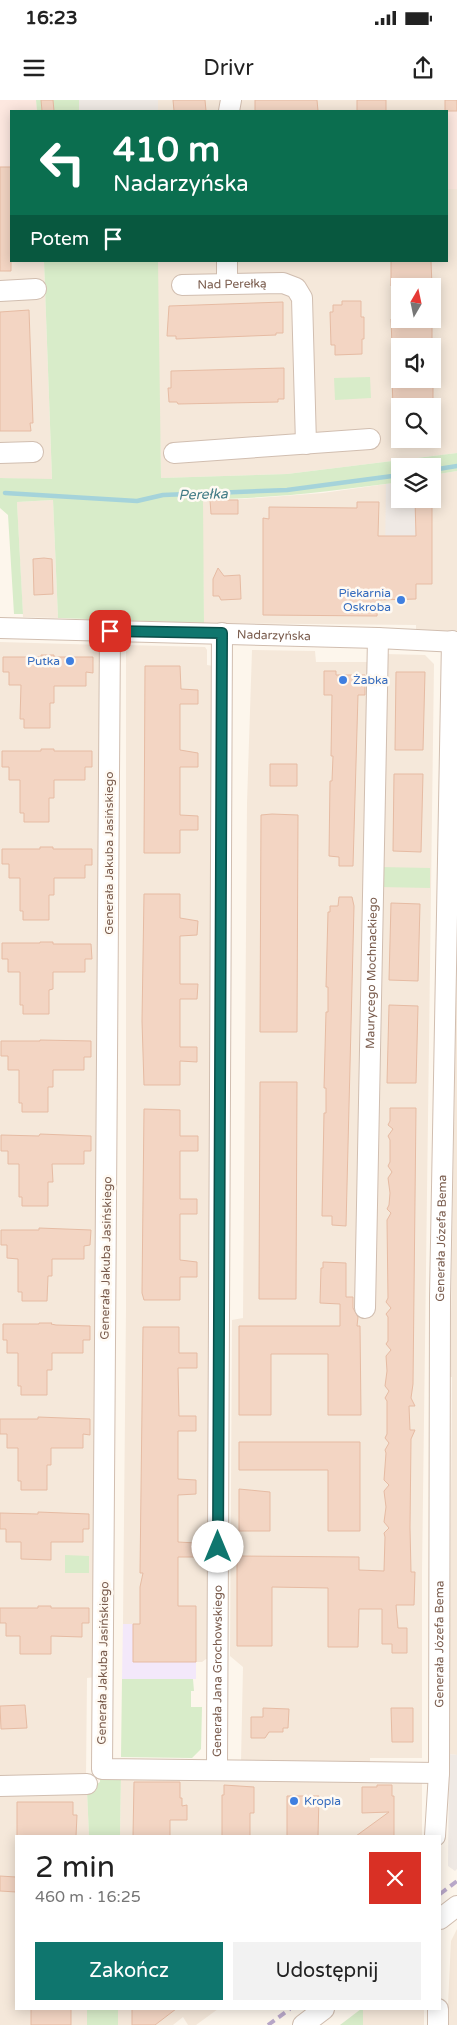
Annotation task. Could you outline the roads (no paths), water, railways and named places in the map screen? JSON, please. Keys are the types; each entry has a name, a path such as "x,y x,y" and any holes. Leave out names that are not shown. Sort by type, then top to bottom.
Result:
{"street":[{"path":"227,262 227,284"},
{"name":"Nad Perełką","path":"182,285 283,283 296,288 302,298 306,444"},
{"path":"0,291 36,289"},
{"path":"174,453 370,439"},
{"path":"0,453 33,452"},
{"name":"Nadarzyńska","path":"0,628 222,633 455,642"},
{"name":"Generała Jakuba Jasińskiego","path":"110,631 102,1769 217,1769"},
{"name":"Generała Jana Grochowskiego","path":"222,633 217,1769 439,1773"},
{"name":"Maurycego Mochnackiego","path":"365,1308 378,638"},
{"name":"Generała Józefa Bema","path":"435,1835 439,1773 440,1307 455,642"},
{"path":"0,1786 87,1784"},
{"path":"441,1918 457,1906"},
{"path":"302,2025 323,2010"},
{"path":"438,2010 438,2025"}],"waterway":[{"name":"Perełka","path":"441,469 457,466"},
{"name":"Perełka","path":"5,493 137,501 163,495 287,490 391,476"}],"railway":[{"path":"441,1893 457,1881"},
{"path":"268,2025 289,2010"}],"place":[{"name":"Piekarnia Oskroba","path":"401,600"},
{"name":"Putka","path":"70,661"},
{"name":"Żabka","path":"343,680"},
{"name":"Kropla","path":"294,1801"}]}
